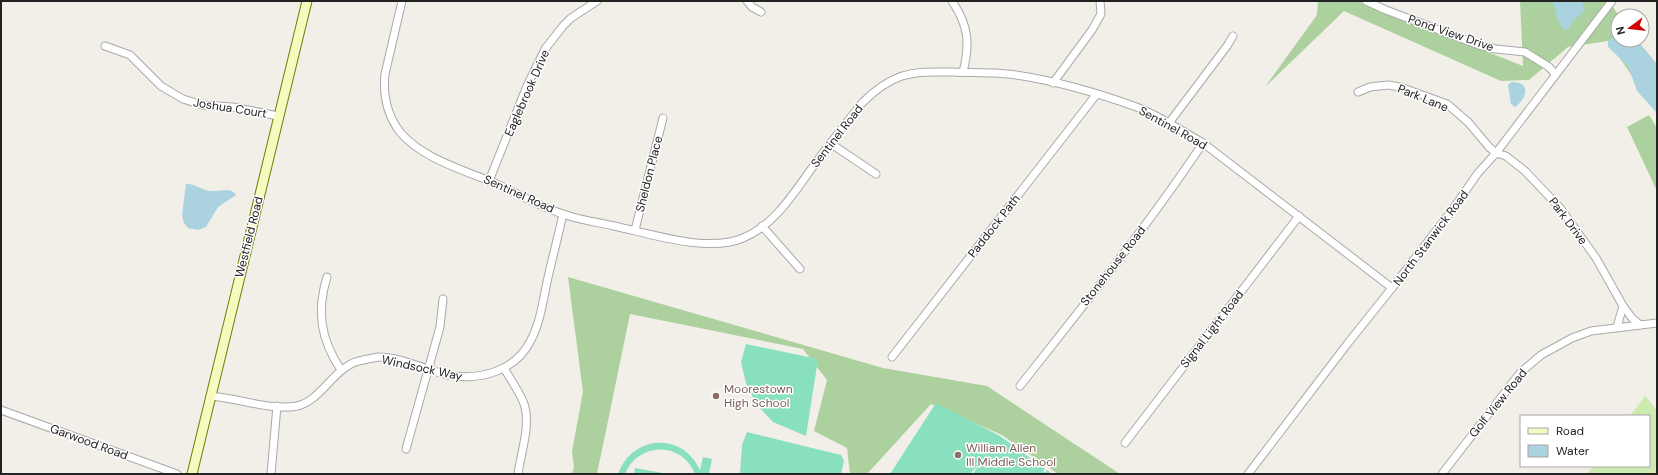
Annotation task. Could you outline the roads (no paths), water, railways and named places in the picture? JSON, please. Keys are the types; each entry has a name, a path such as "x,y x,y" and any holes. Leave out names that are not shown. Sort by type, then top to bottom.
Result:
{"street":[{"name":"Westfield Road","path":"192,474 307,1"},
{"name":"Sentinel Road","path":"402,1 385,74 384,85 386,106 394,124 400,132 416,147 447,164 563,214 684,241 711,244 744,238 771,219 862,103 871,94 890,81 900,76 919,72 962,72 1015,75 1053,83 1139,108 1169,123 1203,143 1392,288"},
{"name":"Eaglebrook Drive","path":"489,181 527,86 545,49 571,18 597,1"},
{"path":"747,1 752,7 761,12"},
{"path":"952,1 964,22 967,32 967,55 962,72"},
{"path":"1053,83 1092,30 1101,14 1100,1"},
{"name":"Pond View Drive","path":"1366,1 1479,45 1496,49 1525,52 1549,67 1555,74"},
{"name":"North Stanwick Road","path":"1248,474 1392,288 1478,173 1496,153 1612,1"},
{"path":"1169,123 1227,46 1232,36"},
{"name":"Joshua Court","path":"105,46 130,55 161,86 183,99 202,105 233,107 278,116"},
{"name":"Park Lane","path":"1358,92 1370,86 1388,85 1400,87 1447,104 1468,122 1496,153"},
{"name":"Paddock Path","path":"892,357 1096,95"},
{"name":"Sheldon Place","path":"635,230 663,118"},
{"path":"830,143 876,174"},
{"name":"Stonehouse Road","path":"1020,386 1144,226 1203,143"},
{"name":"Park Drive","path":"1496,153 1506,156 1525,171 1561,209 1596,258 1623,306 1632,318 1640,325"},
{"name":"Windsock Way","path":"210,396 277,406 298,406 311,400 341,370 358,360 379,357 449,375 468,378 487,376 504,368 519,357 531,340 541,308 563,214"},
{"name":"Signal Light Road","path":"1125,442 1299,216"},
{"path":"762,226 800,269"},
{"path":"327,277 321,303 321,321 325,339 333,358 341,370"},
{"path":"406,449 440,327 443,299"},
{"path":"1617,327 1623,306"},
{"name":"Golf View Road","path":"1442,474 1520,373 1541,355 1572,338 1591,331 1657,323"},
{"path":"504,368 524,405 526,419 525,437 518,474"},
{"path":"271,474 277,406"},
{"name":"Garwood Road","path":"1,410 177,474"}],"water":[{"path":"1552,1 1582,1 1585,10 1572,22 1569,29 1565,30 1558,21"},
{"path":"1610,40 1610,48 1644,48 1657,64 1657,113 1637,91 1628,66 1608,47 1608,41"},
{"path":"1511,82 1522,84 1525,91 1523,99 1515,107 1511,104 1508,85"},
{"path":"186,184 210,191 228,190 234,192 236,195 218,207 206,227 198,230 188,228 184,223 182,215"}],"place":[{"name":"Moorestown High School","path":"716,396"},
{"name":"William Allen III Middle School","path":"958,455"}]}
